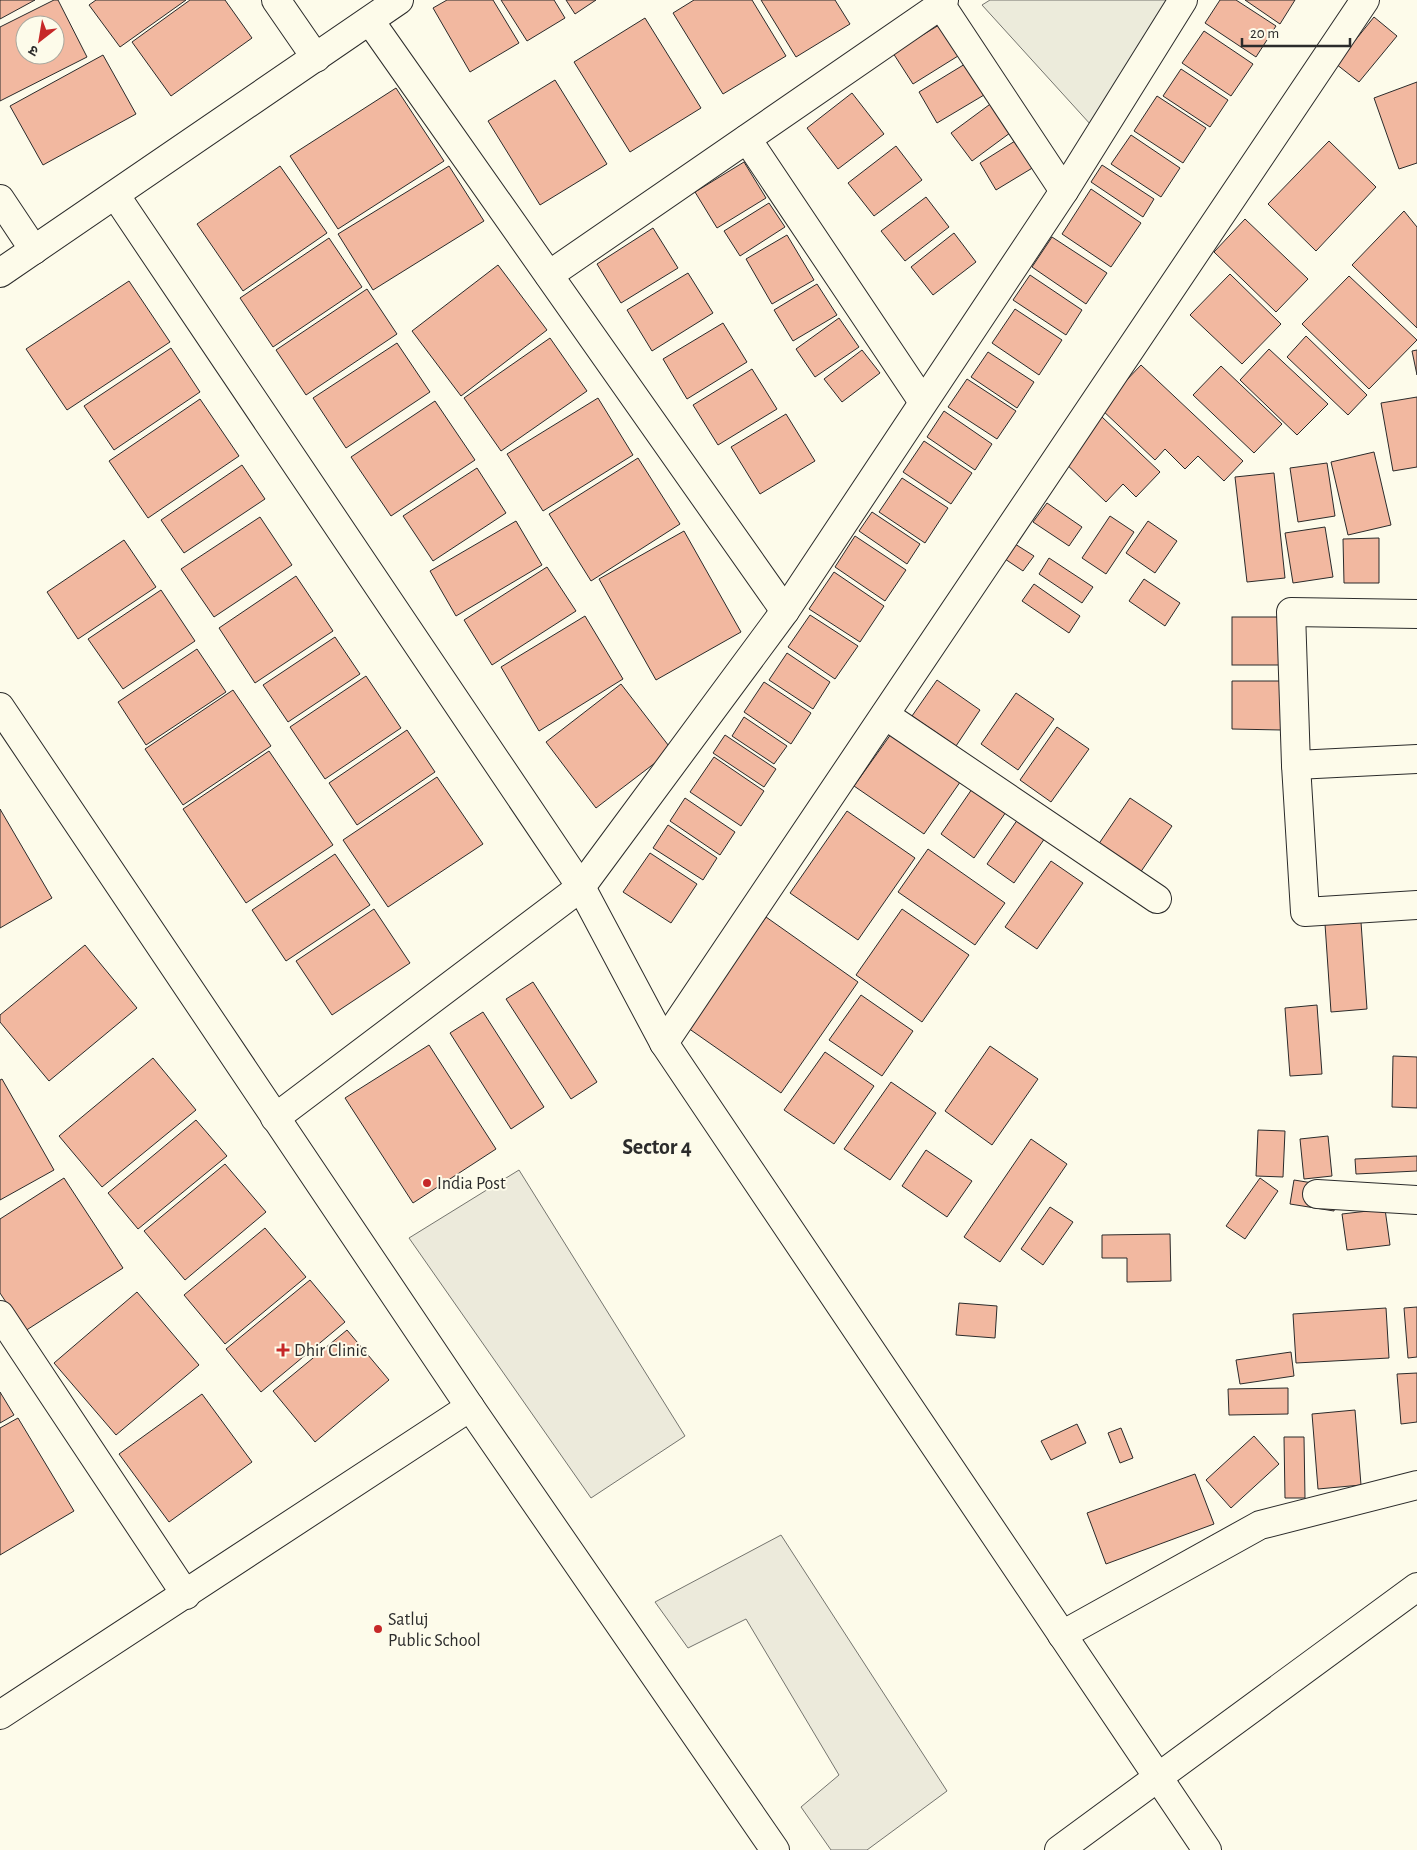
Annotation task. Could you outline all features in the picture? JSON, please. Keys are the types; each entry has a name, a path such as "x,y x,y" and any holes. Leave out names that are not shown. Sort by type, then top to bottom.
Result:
{"street":[{"path":"276,0 316,58"},
{"path":"0,273 116,196 400,0"},
{"path":"275,1118 581,887 785,610 1064,191 1183,0"},
{"path":"664,1043 1365,0"},
{"path":"549,275 942,3 1064,191"},
{"path":"370,21 785,610"},
{"path":"747,139 923,402"},
{"path":"116,196 581,887 664,1043 1207,1850"},
{"path":"0,199 34,250"},
{"path":"1417,614 1291,612 1296,765 1306,912 1417,905"},
{"path":"0,707 470,1407 775,1850"},
{"path":"885,715 1157,899"},
{"path":"1296,765 1417,759"},
{"path":"1317,1194 1417,1200"},
{"path":"0,1316 186,1595"},
{"path":"0,1715 186,1595 470,1407"},
{"path":"1062,1635 1260,1526 1417,1485"},
{"path":"1059,1850 1417,1587"}],"shaded area":[{"path":"990,0 1168,0 1091,125 982,5"},
{"path":"519,1170 685,1436 591,1498 409,1238"},
{"path":"781,1535 947,1791 867,1850 831,1850 801,1807 839,1775 746,1619 688,1648 655,1602"}],"building":[{"path":"0,0 35,0 0,19"},
{"path":"54,0 58,0 87,57 0,101 0,27 15,20 15,65 65,65 65,15 24,15"},
{"path":"96,0 186,0 120,47 89,5"},
{"path":"190,0 225,0 252,38 171,96 132,42"},
{"path":"447,0 493,0 519,43 470,72 433,8"},
{"path":"501,0 554,0 565,18 527,41"},
{"path":"566,0 596,0 575,14"},
{"path":"694,0 752,0 786,56 723,94 673,13"},
{"path":"761,0 835,0 850,24 796,57"},
{"path":"1220,0 1236,0 1276,26 1256,57 1205,23"},
{"path":"1245,0 1295,0 1280,24"},
{"path":"1374,17 1397,36 1359,82 1336,64"},
{"path":"645,18 701,108 630,152 574,62"},
{"path":"939,25 958,56 913,84 893,53"},
{"path":"1204,31 1253,64 1231,96 1182,63"},
{"path":"103,55 136,114 43,165 10,106"},
{"path":"965,64 984,95 937,123 919,92"},
{"path":"1181,69 1228,100 1210,127 1163,96"},
{"path":"555,80 607,164 540,205 488,121"},
{"path":"1417,82 1417,163 1399,169 1374,98"},
{"path":"396,88 444,161 338,229 290,156"},
{"path":"852,93 884,134 838,169 807,128"},
{"path":"1157,96 1206,128 1183,163 1134,131"},
{"path":"993,102 1014,130 972,161 951,133"},
{"path":"1131,135 1180,168 1161,197 1111,164"},
{"path":"1023,136 1039,164 996,190 980,163"},
{"path":"1329,141 1376,187 1316,251 1268,204"},
{"path":"896,146 922,180 874,216 848,183"},
{"path":"744,162 766,198 717,228 695,192"},
{"path":"1102,165 1154,199 1143,217 1091,182"},
{"path":"280,166 327,233 243,291 197,224"},
{"path":"449,166 484,221 373,290 338,234"},
{"path":"1091,189 1141,223 1111,267 1062,234"},
{"path":"926,197 949,227 905,261 881,231"},
{"path":"769,203 785,227 740,256 724,231"},
{"path":"1404,211 1417,227 1417,328 1352,265"},
{"path":"1245,219 1308,279 1276,312 1214,252"},
{"path":"653,228 678,268 621,303 597,264"},
{"path":"954,233 976,262 933,295 911,267"},
{"path":"787,235 814,280 772,304 746,259"},
{"path":"1052,237 1107,273 1086,304 1032,267"},
{"path":"329,238 362,287 273,347 240,298"},
{"path":"498,265 547,330 461,396 412,331"},
{"path":"688,273 713,313 652,351 627,310"},
{"path":"1230,274 1281,324 1242,364 1190,315"},
{"path":"1030,275 1082,310 1066,335 1013,300"},
{"path":"1349,276 1417,340 1369,389 1302,324"},
{"path":"129,281 170,342 67,410 26,349"},
{"path":"817,284 837,315 793,341 774,310"},
{"path":"367,289 397,334 306,395 276,350"},
{"path":"1015,309 1062,340 1039,375 992,343"},
{"path":"839,318 859,347 815,377 796,349"},
{"path":"723,323 747,362 687,399 663,359"},
{"path":"1306,336 1367,395 1348,415 1287,357"},
{"path":"550,338 587,391 501,451 464,398"},
{"path":"397,343 430,392 346,448 313,398"},
{"path":"171,348 200,392 114,450 84,406"},
{"path":"1269,349 1328,404 1297,435 1240,380"},
{"path":"862,350 880,373 842,402 824,379"},
{"path":"1417,350 1417,375 1412,351"},
{"path":"988,352 1034,382 1017,408 971,377"},
{"path":"1141,365 1243,461 1224,481 1198,456 1185,469 1165,449 1155,460 1100,408"},
{"path":"1221,366 1282,424 1254,453 1193,395"},
{"path":"752,369 777,409 718,445 693,405"},
{"path":"967,379 1016,411 997,439 948,407"},
{"path":"1417,397 1417,467 1393,471 1381,403"},
{"path":"598,398 633,455 543,511 507,454"},
{"path":"200,399 239,456 148,518 109,461"},
{"path":"435,401 475,460 391,516 351,457"},
{"path":"944,411 992,444 975,470 927,437"},
{"path":"786,414 815,461 760,494 731,447"},
{"path":"1102,417 1160,472 1136,497 1123,484 1106,502 1061,459"},
{"path":"924,441 972,473 951,504 903,472"},
{"path":"1374,452 1391,525 1348,535 1331,462"},
{"path":"638,458 680,524 591,581 549,514"},
{"path":"1327,463 1335,516 1298,522 1290,468"},
{"path":"242,465 265,499 184,553 161,520"},
{"path":"477,468 506,513 433,561 403,516"},
{"path":"1274,473 1285,578 1247,582 1235,477"},
{"path":"902,478 948,508 925,543 879,512"},
{"path":"1047,503 1082,527 1069,546 1033,522"},
{"path":"872,512 920,544 907,564 859,531"},
{"path":"1110,516 1134,532 1106,574 1082,558"},
{"path":"260,517 292,565 214,617 181,569"},
{"path":"516,521 542,565 456,616 430,571"},
{"path":"1148,521 1177,541 1155,573 1126,553"},
{"path":"1325,527 1333,577 1293,583 1285,533"},
{"path":"684,531 741,632 656,680 599,579"},
{"path":"855,536 906,570 885,601 835,567"},
{"path":"1379,538 1379,583 1344,583 1343,539"},
{"path":"124,540 156,587 78,639 47,592"},
{"path":"1015,544 1034,556 1023,571 1005,559"},
{"path":"1049,558 1093,587 1082,603 1039,574"},
{"path":"547,567 576,611 492,665 464,620"},
{"path":"834,572 884,606 860,642 809,609"},
{"path":"296,576 333,631 255,683 219,628"},
{"path":"1144,579 1180,603 1165,626 1129,601"},
{"path":"1034,584 1080,616 1069,633 1022,601"},
{"path":"161,590 195,641 123,689 88,639"},
{"path":"810,615 858,646 835,679 788,647"},
{"path":"585,616 623,679 539,731 501,667"},
{"path":"1232,617 1281,617 1281,665 1232,665"},
{"path":"335,637 360,674 288,722 263,685"},
{"path":"197,649 226,692 146,745 118,702"},
{"path":"787,653 830,682 813,709 769,680"},
{"path":"366,676 401,728 325,779 290,727"},
{"path":"937,680 980,710 956,746 912,716"},
{"path":"1232,681 1281,681 1281,730 1232,729"},
{"path":"764,682 811,713 791,744 744,712"},
{"path":"621,684 672,750 596,808 546,742"},
{"path":"233,690 271,746 183,805 145,749"},
{"path":"1016,693 1054,719 1018,770 981,744"},
{"path":"744,717 787,746 774,764 732,736"},
{"path":"896,727 965,775 924,834 854,786"},
{"path":"1057,727 1089,749 1051,802 1020,780"},
{"path":"407,730 435,772 357,825 329,783"},
{"path":"725,735 776,769 764,787 713,753"},
{"path":"269,751 333,845 246,903 183,809"},
{"path":"714,757 764,791 741,826 690,792"},
{"path":"437,777 483,844 388,907 343,840"},
{"path":"972,789 1006,812 974,858 941,834"},
{"path":"685,798 735,832 720,855 670,821"},
{"path":"1130,798 1172,826 1140,873 1098,845"},
{"path":"0,809 52,898 0,928"},
{"path":"847,811 915,858 858,940 790,893"},
{"path":"1018,819 1045,838 1014,883 987,864"},
{"path":"668,825 717,858 703,880 653,848"},
{"path":"928,849 1005,903 975,945 898,892"},
{"path":"650,853 697,884 671,923 623,892"},
{"path":"335,854 370,905 286,961 252,910"},
{"path":"1051,861 1083,883 1037,949 1005,927"},
{"path":"374,909 410,963 332,1015 296,961"},
{"path":"902,909 969,955 922,1022 856,975"},
{"path":"766,917 858,982 781,1093 688,1028"},
{"path":"1361,922 1367,1009 1331,1012 1325,924"},
{"path":"85,945 137,1008 49,1081 0,1022 0,1015"},
{"path":"533,982 597,1082 571,1099 506,999"},
{"path":"861,995 913,1031 882,1076 829,1040"},
{"path":"1317,1005 1322,1074 1290,1076 1285,1008"},
{"path":"483,1012 544,1107 511,1129 450,1033"},
{"path":"429,1045 496,1149 413,1203 345,1098"},
{"path":"990,1046 1038,1079 992,1145 945,1111"},
{"path":"825,1052 874,1086 834,1144 784,1110"},
{"path":"1393,1056 1417,1057 1417,1108 1392,1107"},
{"path":"153,1058 196,1110 102,1187 59,1136"},
{"path":"2,1079 54,1170 0,1200 0,1080"},
{"path":"891,1082 936,1113 890,1180 844,1149"},
{"path":"196,1120 227,1156 138,1229 108,1193"},
{"path":"1258,1130 1285,1131 1283,1177 1256,1176"},
{"path":"1328,1136 1332,1176 1304,1179 1300,1139"},
{"path":"1031,1139 1067,1164 1000,1262 964,1237"},
{"path":"926,1150 972,1181 947,1217 902,1186"},
{"path":"1417,1156 1417,1171 1356,1174 1355,1159"},
{"path":"225,1164 266,1212 185,1280 144,1231"},
{"path":"64,1178 123,1268 25,1331 0,1293 0,1219"},
{"path":"1260,1178 1278,1191 1245,1239 1226,1226"},
{"path":"1294,1180 1338,1187 1334,1211 1290,1204"},
{"path":"1050,1207 1073,1222 1043,1265 1021,1249"},
{"path":"1385,1209 1390,1245 1347,1250 1342,1214"},
{"path":"265,1228 306,1277 225,1344 184,1295"},
{"path":"1170,1234 1171,1281 1127,1282 1127,1258 1102,1258 1102,1235"},
{"path":"310,1280 345,1322 261,1392 226,1349"},
{"path":"137,1292 199,1365 116,1435 54,1363"},
{"path":"959,1303 997,1306 995,1338 956,1335"},
{"path":"1417,1307 1417,1357 1408,1358 1404,1308"},
{"path":"1386,1308 1389,1358 1296,1363 1293,1314"},
{"path":"347,1330 389,1380 315,1442 273,1391"},
{"path":"1291,1352 1294,1376 1240,1384 1236,1360"},
{"path":"1417,1373 1417,1422 1401,1424 1397,1374"},
{"path":"1288,1388 1288,1414 1229,1415 1228,1389"},
{"path":"0,1392 14,1415 0,1423"},
{"path":"202,1394 252,1462 169,1522 119,1454"},
{"path":"1355,1410 1361,1485 1318,1489 1312,1414"},
{"path":"18,1418 74,1511 0,1555 0,1428"},
{"path":"1077,1424 1086,1443 1051,1460 1041,1441"},
{"path":"1121,1428 1133,1458 1120,1463 1108,1433"},
{"path":"1254,1436 1279,1464 1231,1508 1206,1480"},
{"path":"1284,1437 1304,1437 1305,1498 1285,1498"},
{"path":"1195,1474 1214,1524 1106,1564 1087,1513"}],"place":[{"name":"India Post","path":"427,1183"},
{"name":"Dhir Clinic","path":"283,1350"},
{"name":"Satluj Public School","path":"378,1629"}],"district":[{"name":"Sector 4","path":"657,1146"}]}
